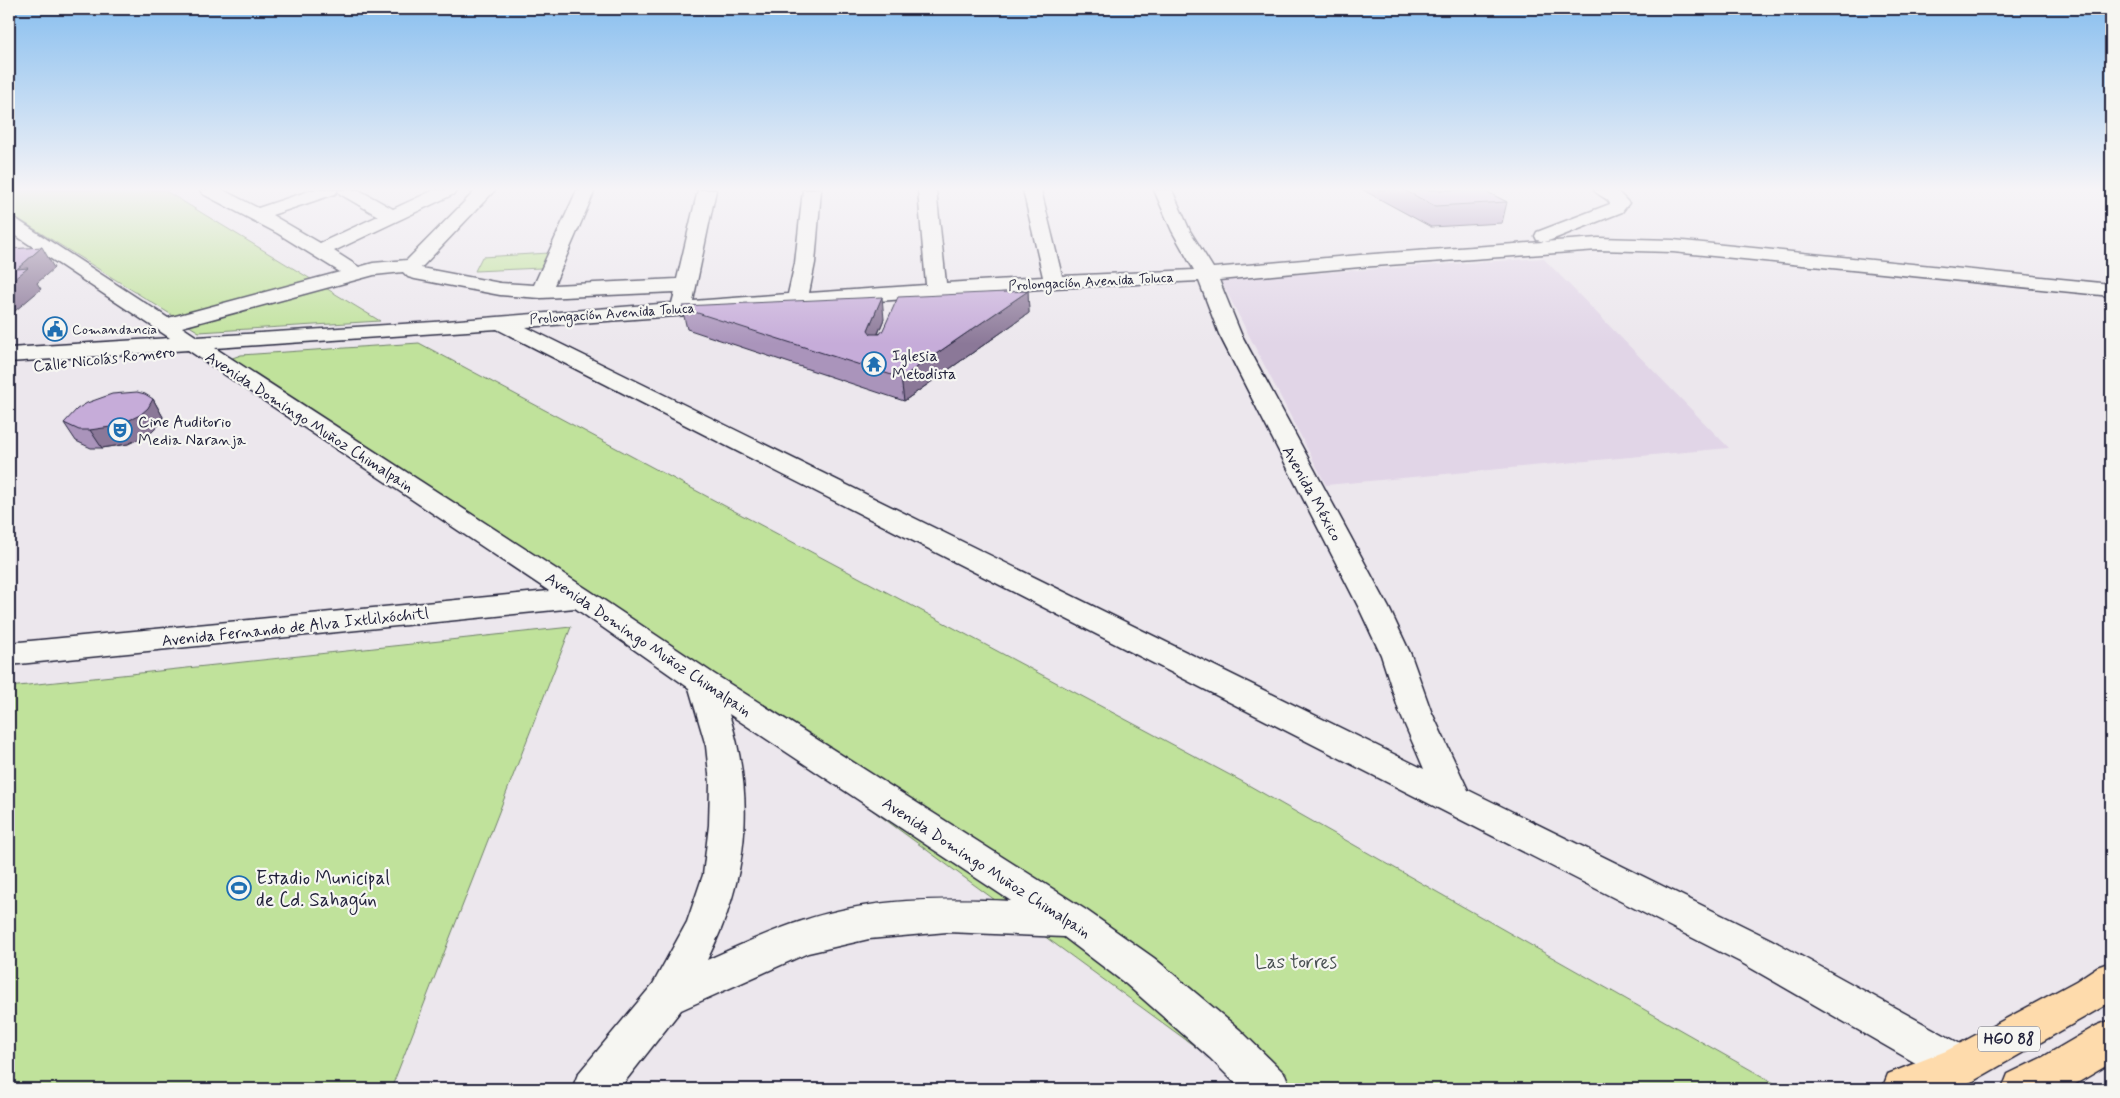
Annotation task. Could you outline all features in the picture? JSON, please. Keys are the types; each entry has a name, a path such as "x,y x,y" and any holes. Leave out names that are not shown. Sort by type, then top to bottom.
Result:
{"main road":[{"name":"HGO 88","path":"1903,1089 1960,1066 2090,994 2111,980"},
{"path":"2023,1089 2058,1072 2111,1040"}],"street":[{"name":"Avenida Domingo Muñoz Chimalpain","path":"37,241 165,324 203,345 703,682 1073,922 1140,971 1224,1044 1270,1089"},
{"path":"307,241 356,274"},
{"path":"320,250 339,241"},
{"path":"165,324 385,267 410,266 435,241"},
{"path":"541,292 563,241"},
{"path":"682,308 695,241"},
{"path":"796,300 805,263 807,241"},
{"path":"932,241 937,290"},
{"path":"1044,241 1054,282"},
{"name":"Avenida México","path":"1187,241 1207,275 1230,334 1374,608 1396,655 1415,711 1455,800"},
{"name":"Prolongación Avenida Toluca","path":"203,345 682,308 1054,282 1207,275 1360,260 1625,244 1673,246 2111,290"},
{"name":"Prolongación Avenida Toluca","path":"410,266 415,273 500,289 541,292 685,285"},
{"path":"500,322 1756,951 1960,1066"},
{"name":"Calle Nicolás Romero","path":"9,367 57,358 203,345"},
{"name":"Calle Nicolás Romero","path":"9,355 57,358"},
{"name":"Avenida Fernando de Alva Ixtlilxóchitl","path":"9,654 580,598"},
{"path":"592,1089 666,997 704,927 721,875 727,825 727,783 722,746 703,682"},
{"path":"666,997 804,937 869,922 948,915 1073,922"}],"shaded area":[{"path":"1543,258 1729,448 1326,485 1220,279"}],"green space":[{"path":"54,241 248,241 380,321 199,332"},
{"path":"549,253 541,268 475,271 482,257"},
{"name":"Las torres","path":"419,343 1243,782 1774,1083 1760,1089 1253,1089 595,607 224,361 241,355"},
{"name":"Estadio Municipal de Cd. Sahagún","path":"571,627 391,1089 9,1089 9,687"}],"building":[{"path":"42,247 17,269 28,268 9,283 9,249"},
{"path":"1028,291 901,378 682,308 683,306 882,297 868,330 871,334 880,334 898,297"},
{"path":"137,392 153,399 148,408 140,415 117,426 79,430 64,423 77,409 87,403 112,394"}],"place":[{"name":"Comandancia","path":"55,329"},
{"name":"Iglesia Metodista","path":"874,364"},
{"name":"Cine Auditorio Media Naranja","path":"120,430"},
{"name":"Estadio Municipal de Cd. Sahagún","path":"239,888"}]}
